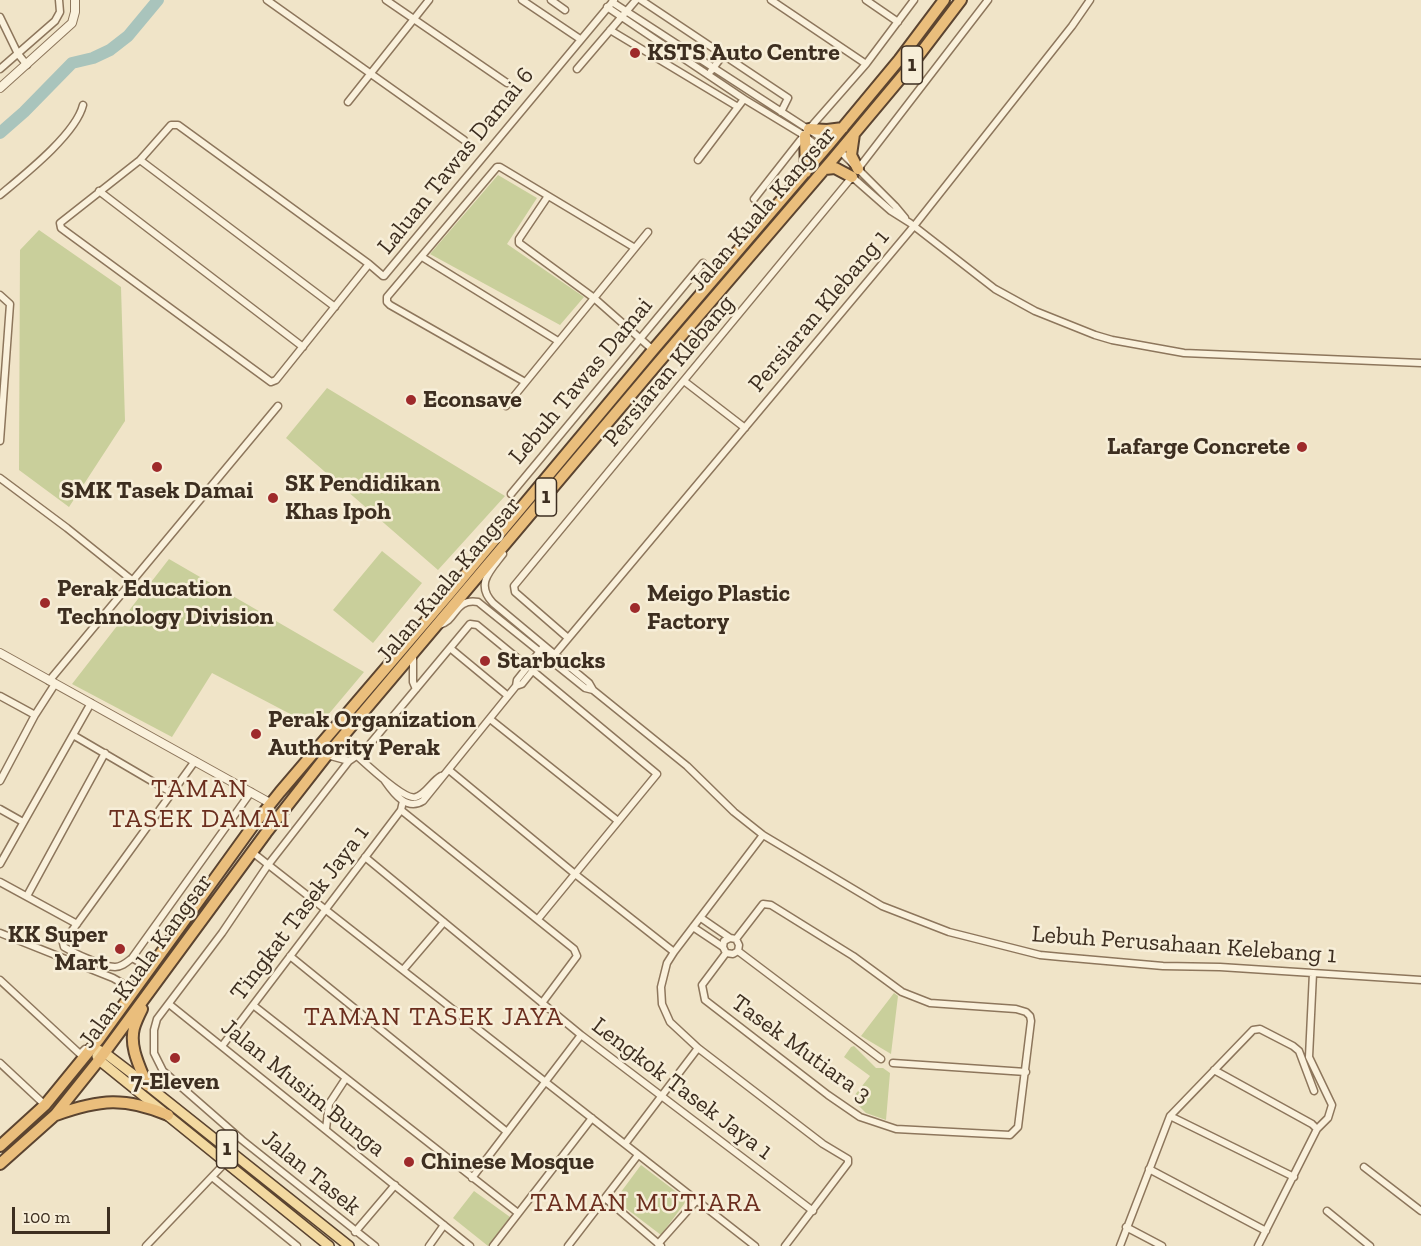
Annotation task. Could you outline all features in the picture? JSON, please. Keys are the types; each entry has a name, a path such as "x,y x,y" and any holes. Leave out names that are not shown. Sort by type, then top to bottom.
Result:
{"highway":[{"name":"Jalan Kuala Kangsar","path":"0,1164 55,1115 102,1056 266,833 327,755 825,169 910,67 954,5 961,0"},
{"name":"Jalan Kuala Kangsar","path":"0,1146 26,1125 45,1105 94,1045 270,803 517,515 653,350 843,128 899,60 943,1"},
{"path":"806,172 807,133 843,128"},
{"path":"825,169 835,168 855,173 851,155 854,134"},
{"path":"266,833 272,817 270,803 283,801 338,736 345,733"},
{"path":"190,913 202,905 240,856 252,852 249,839 252,827"},
{"path":"143,1000 134,1026 134,1045 137,1061 147,1085"},
{"path":"55,1115 82,1106 128,1102 144,1105 168,1115"},
{"path":"0,1160 16,1150"}],"main road":[{"name":"1","path":"94,1045 102,1056 168,1115 329,1246"},
{"name":"1","path":"102,1056 147,1085 349,1246"}],"street":[{"path":"0,69 55,21 60,12 59,0"},
{"path":"0,88 72,23 75,0"},
{"path":"267,0 464,140"},
{"path":"386,0 507,83"},
{"path":"348,102 429,0"},
{"path":"522,0 580,39"},
{"path":"551,0 565,10"},
{"path":"577,69 636,0"},
{"path":"641,0 788,98 781,112"},
{"path":"771,0 866,64"},
{"path":"866,0 898,22"},
{"path":"753,199 866,64 914,0"},
{"name":"Persiaran Klebang","path":"568,638 514,589 855,173 988,0"},
{"name":"Persiaran Klebang 1","path":"508,696 516,686 522,684 530,669 568,638 914,226 1072,26 1089,0"},
{"path":"611,3 781,112 836,155 855,173 875,198 1008,297 1035,311 1112,340 1184,353 1421,363"},
{"path":"611,3 622,17 744,99 807,133 855,173"},
{"name":"Laluan Tawas Damai 6","path":"99,191 60,223 61,228 268,381 276,380 369,264 386,276 611,3"},
{"path":"0,17 18,54 27,65"},
{"path":"610,30 738,107"},
{"path":"709,75 723,54"},
{"path":"698,160 744,99"},
{"path":"0,195 63,138 78,120 83,105"},
{"path":"303,347 99,191 140,160 174,124 178,124 369,264"},
{"path":"140,160 335,308"},
{"path":"525,382 387,302 387,297 497,167 635,248"},
{"path":"548,196 519,238 519,243 594,298 653,350"},
{"path":"506,406 648,232"},
{"path":"422,257 558,342"},
{"name":"Lebuh Tawas Damai","path":"511,494 638,338 703,263"},
{"path":"0,295 10,304 0,441"},
{"path":"684,381 745,428"},
{"path":"0,781 3,768 52,682 278,406"},
{"path":"0,478 134,581"},
{"name":"Lebuh Perusahaan Kelebang 1","path":"506,544 503,554 485,582 486,596 585,688 593,690 687,766 734,812 763,835 882,906 950,932 1040,955 1163,966 1221,967 1421,980"},
{"name":"Lebuh Perusahaan Kelebang 1","path":"438,625 446,624 461,605 467,602 478,602 547,653"},
{"name":"Jalan Tasek","path":"375,1246 242,1140 163,1071 154,1053 154,1030 158,1019 222,933 268,865 350,761 365,750 470,624 474,623 530,669"},
{"path":"356,755 403,801 416,805 423,801 508,696 450,648"},
{"path":"0,653 270,803"},
{"path":"413,656 413,682 416,689"},
{"path":"530,669 657,774 538,919"},
{"path":"0,696 35,715"},
{"path":"0,864 91,703"},
{"path":"490,719 618,821"},
{"path":"73,735 172,793"},
{"path":"27,896 105,753"},
{"path":"327,755 350,761"},
{"path":"195,761 63,943 67,949 111,967 120,966 132,958 251,792"},
{"path":"385,781 409,798 416,798 434,780 449,770"},
{"path":"449,770 674,952"},
{"name":"Tingkat Tasek Jaya 1","path":"222,1046 401,810 403,801"},
{"path":"0,809 23,822"},
{"path":"401,810 574,949 577,956 542,1003"},
{"path":"763,835 674,952 667,963 661,987 662,1004 670,1022 698,1048 823,1144 848,1159 848,1163 785,1246"},
{"path":"252,852 755,1246"},
{"name":"Lengkok Tasek Jaya 1","path":"365,857 581,1035 813,1211"},
{"path":"0,882 77,924"},
{"path":"725,950 724,941 733,939 763,904 771,905 853,956 902,993 930,1003 1016,1009 1030,1016 1026,1072 892,1063"},
{"path":"701,918 733,939 739,945 738,951"},
{"path":"403,970 444,922"},
{"path":"693,927 725,950 733,954 738,951"},
{"path":"0,933 113,978 134,990"},
{"name":"Tasek Mutiara 3","path":"725,950 702,985 705,1000 860,1117 896,1129 1010,1136 1018,1127 1026,1072"},
{"path":"738,951 881,1059"},
{"path":"290,956 507,1132"},
{"path":"132,958 150,968"},
{"path":"1258,1246 1317,1129 1328,1118 1332,1105 1309,1057 1313,973"},
{"path":"0,980 80,1054 89,1046 94,1045"},
{"name":"Jalan Musim Bunga","path":"169,1004 470,1246"},
{"path":"253,1005 518,1213"},
{"path":"1120,1246 1170,1116 1253,1030 1260,1029 1299,1051 1314,1091"},
{"path":"472,1178 581,1035"},
{"path":"625,1144 698,1048"},
{"path":"0,1063 45,1105"},
{"path":"1214,1070 1312,1124 1317,1129"},
{"path":"326,1129 329,1104 346,1078"},
{"path":"1170,1116 1294,1177"},
{"path":"493,1246 592,1118"},
{"path":"569,1246 638,1155"},
{"path":"146,1246 226,1162"},
{"path":"1364,1167 1421,1211"},
{"path":"1149,1169 1266,1231"},
{"path":"212,1178 297,1246"},
{"path":"355,1232 394,1185"},
{"path":"605,1198 659,1245 697,1200"},
{"path":"1328,1211 1370,1246"},
{"path":"429,1246 444,1225"},
{"path":"1126,1227 1162,1246"}],"green space":[{"path":"498,175 537,198 507,244 584,297 560,325 430,254"},
{"path":"39,230 121,287 125,421 69,507 19,470 20,250"},
{"path":"327,388 505,496 438,570 286,438"},
{"path":"382,551 422,583 373,643 333,610"},
{"path":"169,559 364,672 317,728 212,673 172,737 72,684"},
{"path":"894,993 898,996 891,1054 861,1036"},
{"path":"854,1046 876,1068 883,1068 890,1073 886,1120 866,1113 854,1101 854,1096 870,1076 844,1057"},
{"path":"641,1165 687,1200 661,1235 615,1200"},
{"path":"474,1191 510,1217 488,1246 453,1218"}],"waterway":[{"path":"0,133 72,63 93,58 110,50 128,36 158,0"}],"place":[{"name":"KSTS Auto Centre","path":"635,53"},
{"name":"Econsave","path":"411,400"},
{"name":"Lafarge Concrete","path":"1302,447"},
{"name":"SMK Tasek Damai","path":"157,467"},
{"name":"SK Pendidikan Khas Ipoh","path":"273,498"},
{"name":"Perak Education Technology Division","path":"45,603"},
{"name":"Meigo Plastic Factory","path":"635,608"},
{"name":"Starbucks","path":"485,661"},
{"name":"Perak Organization Authority Perak","path":"256,734"},
{"name":"KK Super Mart","path":"120,949"},
{"name":"7-Eleven","path":"175,1058"},
{"name":"Chinese Mosque","path":"409,1162"}],"district":[{"name":"TAMAN TASEK DAMAI","path":"200,805"},
{"name":"TAMAN TASEK JAYA","path":"434,1018"},
{"name":"TAMAN MUTIARA","path":"646,1204"}]}
